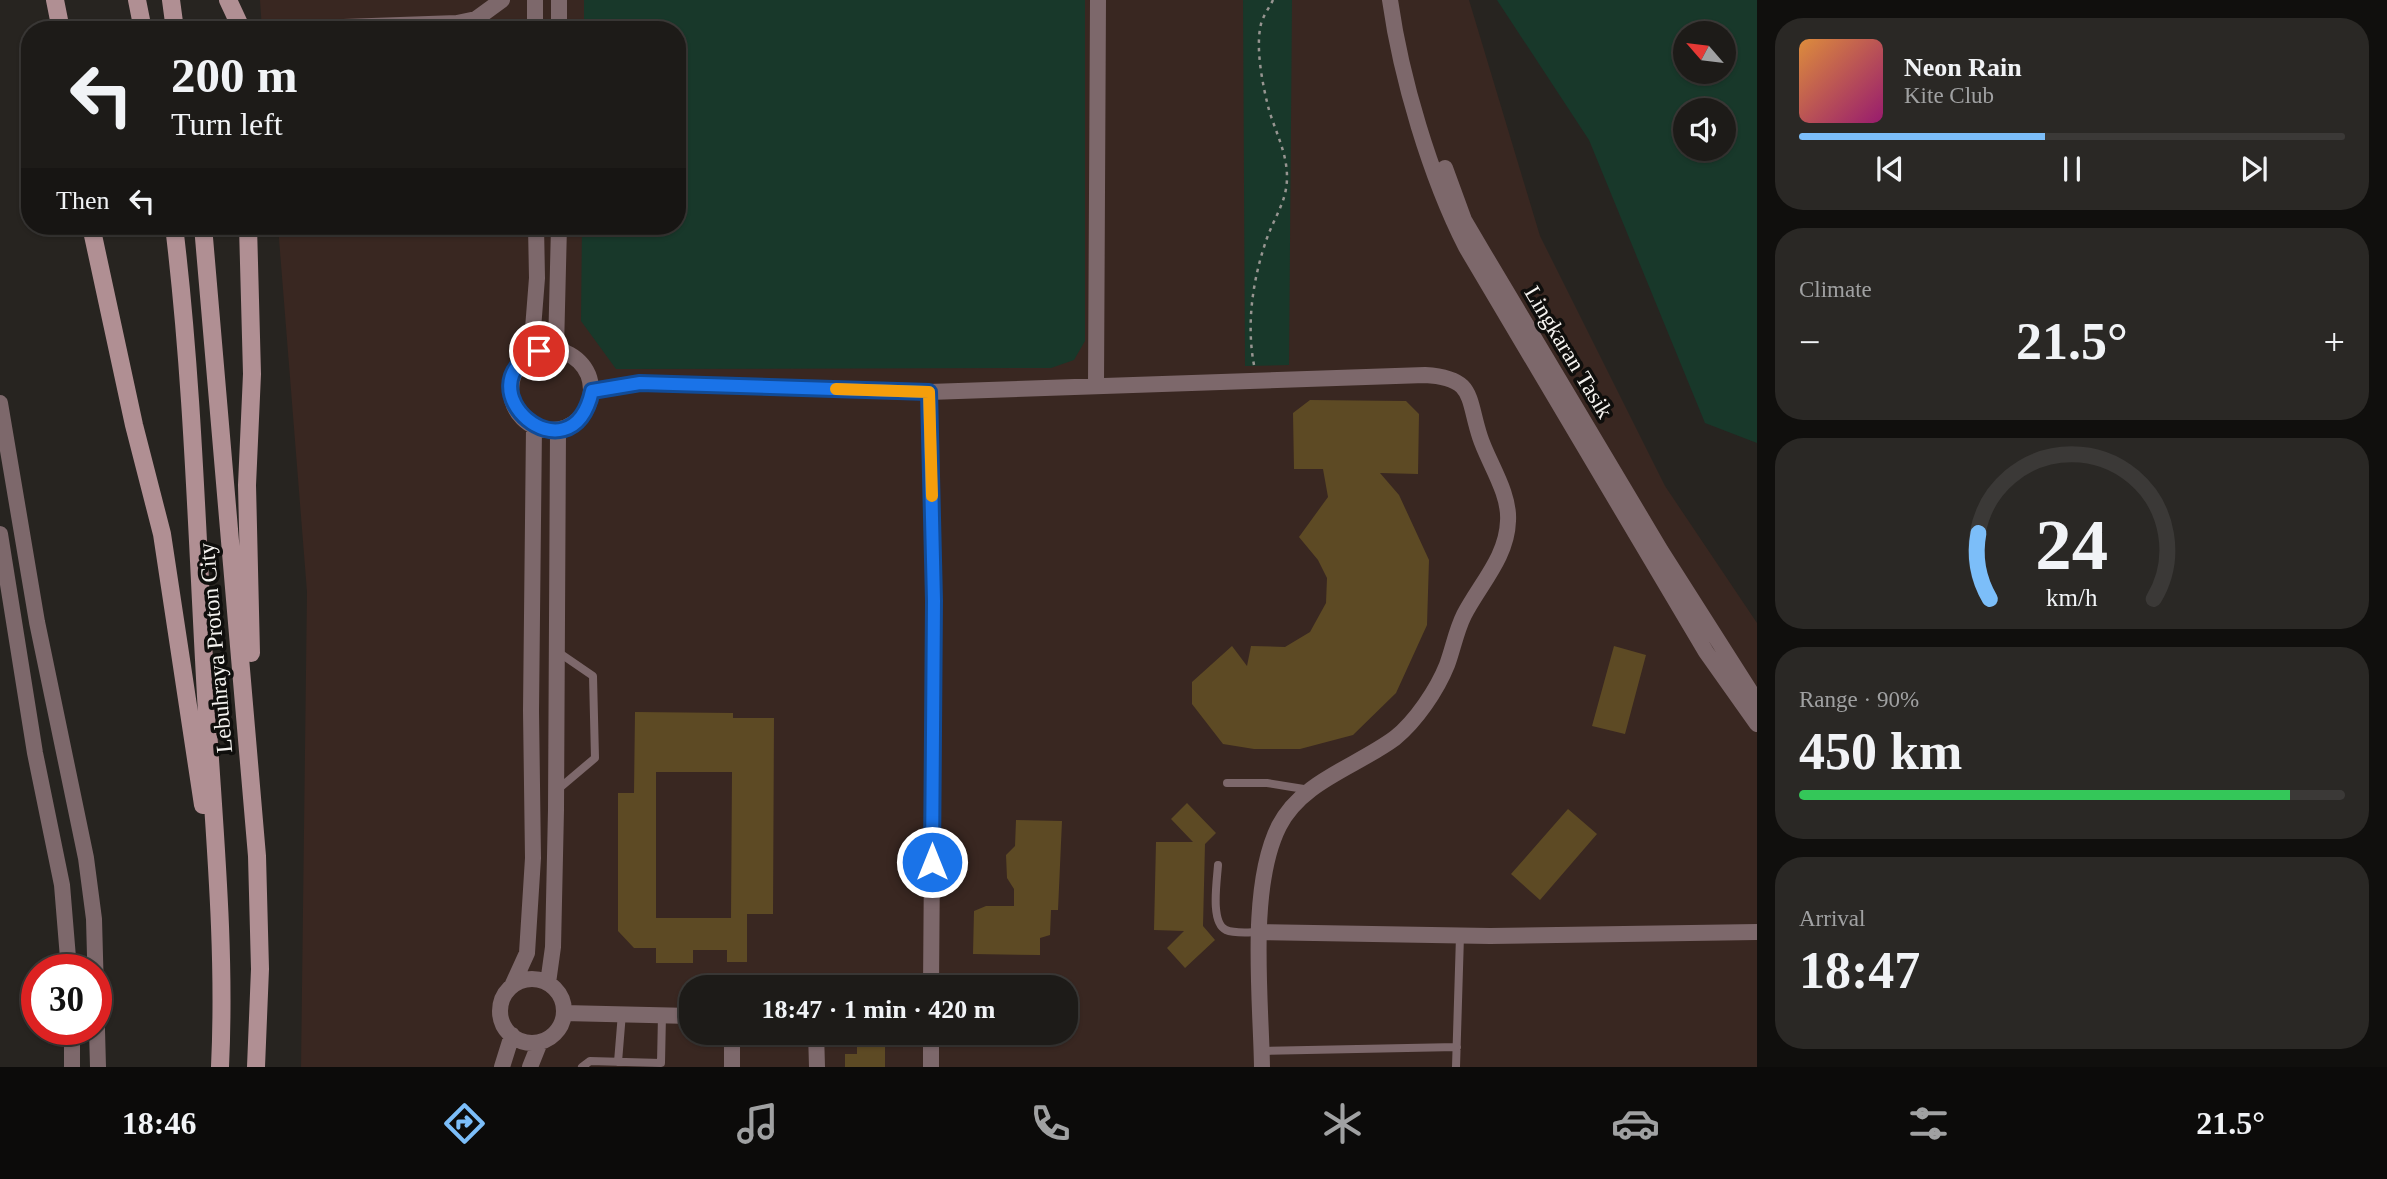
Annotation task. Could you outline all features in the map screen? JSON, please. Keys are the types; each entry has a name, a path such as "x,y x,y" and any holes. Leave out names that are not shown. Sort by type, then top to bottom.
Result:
{"main road":[{"path":"55,0 59,21"},
{"path":"137,0 141,21"},
{"path":"171,0 174,21"},
{"path":"228,0 238,21"},
{"path":"92,235 134,425 162,534 220,901"},
{"name":"Lebuhraya Proton City","path":"175,235 192,443 220,901 223,1002 220,1067"},
{"name":"Lebuhraya Proton City","path":"204,235 257,856 260,969 256,1067"},
{"path":"248,235 252,374 247,485 257,856"}],"street":[{"path":"466,21 475,19 502,0"},
{"path":"536,0 536,21"},
{"path":"559,0 559,21"},
{"path":"1096,385 1098,0"},
{"path":"1390,0 1406,78 1447,208 1461,237 1706,652 1757,724"},
{"name":"Lingkaran Tasik","path":"1400,0 1407,42 1449,181 1464,220 1661,551 1757,702"},
{"path":"531,354 537,278 537,235"},
{"path":"556,349 559,235"},
{"path":"556,349 578,359 586,368 592,391 582,416 558,430 534,426 517,412 511,391 516,370 531,354 556,349"},
{"path":"592,391 640,383 929,392 1425,375 1447,376 1460,382 1469,394 1477,429 1509,517 1501,552 1462,619 1446,667 1423,706 1397,736 1310,790 1291,807 1278,828 1265,877 1260,932 1262,1059"},
{"path":"929,392 934,601 931,975"},
{"path":"0,403 23,538 86,858 94,919 98,1067"},
{"path":"512,986 530,979 548,983 563,1001 564,1013 557,1031 540,1042 530,1043 512,1035 501,1020 500,1010 527,953 533,858 531,711 534,426"},
{"path":"548,983 552,947 555,791 558,430"},
{"path":"23,538 1,539 35,753 62,885 68,954"},
{"path":"1260,932 1460,936 1757,932"},
{"path":"564,1013 679,1016"},
{"path":"502,1067 512,1035"},
{"path":"530,1067 540,1042"},
{"path":"72,1045 72,1067"},
{"path":"732,1045 732,1067"},
{"path":"816,1045 817,1067"},
{"path":"931,1045 931,1067"}],"lane":[{"path":"555,650 593,676 595,758 555,791"},
{"path":"1227,783 1267,783 1310,790"},
{"path":"1218,865 1217,920 1222,928 1230,932 1260,932"},
{"path":"1456,1067 1460,936"},
{"path":"618,1062 622,1013"},
{"path":"582,1067 590,1061 661,1063 662,1015"},
{"path":"1262,1059 1457,1047"}],"path":[{"path":"1257,382 1251,351 1253,293 1268,236 1286,195 1287,177 1286,160 1269,108 1263,71 1261,24 1273,0"}],"shaded area":[{"path":"260,0 1469,0 1540,236 1665,486 1757,623 1757,1067 301,1067 307,592 279,235 686,235 686,21 261,21"}],"green space":[{"path":"584,0 1085,0 1085,341 1074,360 1051,368 616,369 581,321 582,235 686,235 686,21 584,21"},
{"path":"1243,0 1292,0 1289,365 1245,366"},
{"path":"1497,0 1757,0 1757,443 1705,423 1589,140"}],"building":[{"path":"1310,400 1406,401 1419,414 1418,474 1380,473 1399,495 1429,560 1427,625 1396,693 1353,735 1300,749 1254,749 1223,744 1192,704 1192,682 1232,646 1247,666 1251,646 1285,647 1310,632 1326,603 1327,578 1318,560 1299,537 1328,497 1323,469 1294,469 1293,413"},
{"path":"1614,646 1646,655 1625,734 1592,726"},
{"path":"635,712 733,713 733,718 774,718 773,914 747,914 747,962 727,962 727,950 693,950 693,963 656,963 656,948 634,948 618,931 618,793 634,793","holes":["656,772 732,772 731,918 656,918"]},
{"path":"1187,803 1216,833 1205,844 1203,926 1215,940 1185,968 1167,948 1184,931 1154,930 1156,842 1193,842 1171,819"},
{"path":"1568,809 1597,834 1540,900 1511,874"},
{"path":"1016,820 1062,821 1058,910 1051,910 1050,935 1040,938 1040,955 973,954 974,911 986,906 1014,906 1014,889 1007,878 1006,855 1015,846"},
{"path":"857,1045 885,1045 885,1067 845,1067 845,1054 857,1054"}],"slow traffic":[{"path":"836,389 929,392 932,496"}],"route":[{"path":"539,351 531,354 516,370 511,391 517,412 524,420 541,429 550,430 571,425 582,416 592,391 640,383 929,392 934,601 932,862"}]}
